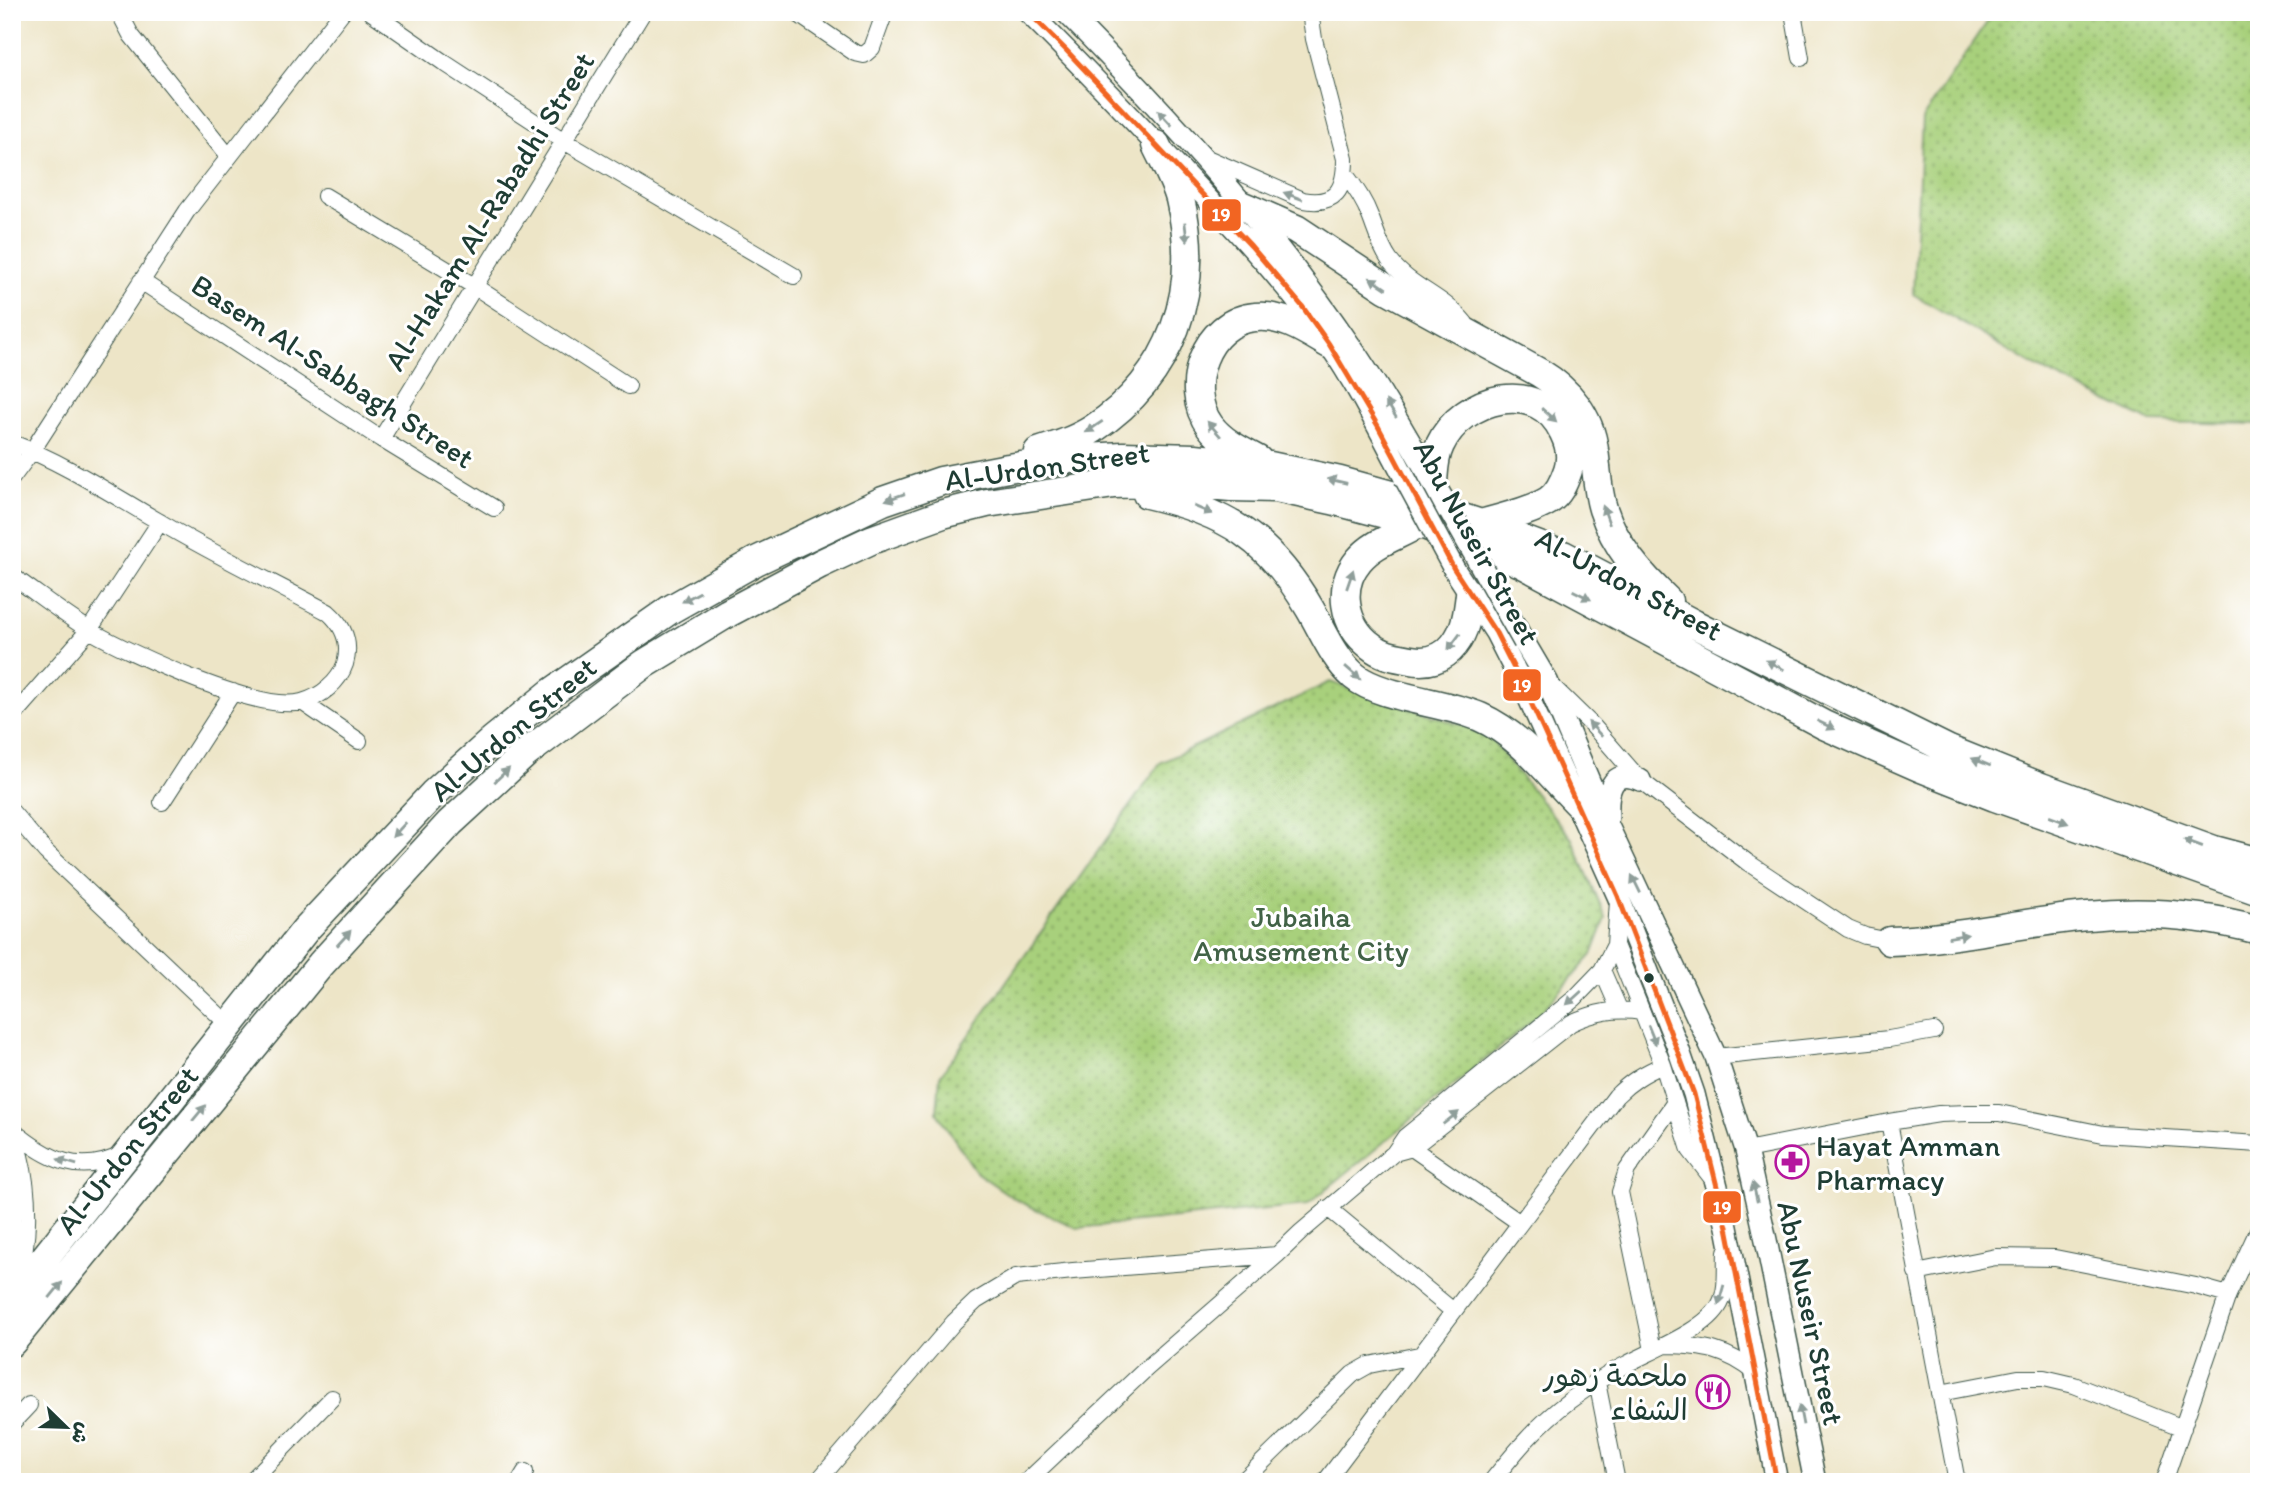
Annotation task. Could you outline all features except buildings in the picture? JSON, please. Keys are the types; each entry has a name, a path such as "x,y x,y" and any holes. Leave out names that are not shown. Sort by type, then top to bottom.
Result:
{"highway":[{"path":"1008,468 1034,453 1080,436 1102,422 1125,403 1145,380 1169,341 1184,300 1188,251 1179,195 1156,145"},
{"path":"1243,205 1296,229 1387,289 1555,382 1573,399 1592,439 1599,494 1614,534 1626,556 1644,578 1694,624"},
{"path":"1270,466 1218,435 1205,418 1198,388 1199,370 1204,355 1230,325 1255,317 1294,324 1329,344"},
{"path":"1419,480 1453,425 1477,407 1496,400 1519,399 1535,404 1551,415 1562,429 1569,447 1570,463 1560,488 1548,501 1538,506 1481,524"},
{"name":"Al-Urdon Street","path":"12,1297 306,929 433,794 493,740 609,651 671,609 756,561 883,501 941,481 1008,468 1069,459 1123,456 1195,458 1270,466 1340,481 1481,524 1563,555 1694,624 1949,750 2189,841 2259,862"},
{"name":"Al-Urdon Street","path":"12,1342 321,964 450,823 525,754 644,664 728,613 871,540 943,514 987,503 1114,484 1173,482 1276,488 1419,523 1521,564 1836,730 1995,797 2259,891"},
{"path":"1114,484 1192,505 1248,535 1269,552 1284,570 1299,590 1340,661 1354,676 1376,687 1464,711 1499,726 1520,743 1578,804"},
{"path":"1419,523 1372,548 1352,571 1345,600 1349,617 1358,632 1371,647 1391,657 1419,662 1440,657 1455,644 1461,634 1467,618 1470,594"},
{"path":"1890,941 1930,940 2088,916 2160,913 2230,922 2259,930"}],"main road":[{"name":"Abu Nuseir Street","path":"1028,12 1251,246 1301,306 1419,480 1450,511 1547,681 1608,826 1716,1057 1746,1150 1815,1482"},
{"name":"Abu Nuseir Street","path":"1066,12 1243,205 1307,285 1350,345 1400,424 1454,569 1496,634 1578,804 1618,896 1694,1094 1727,1227 1777,1482"},
{"path":"1608,826 1607,797 1613,783 1624,776 1640,780"}],"street":[{"path":"120,12 131,35 229,157"},
{"path":"12,478 187,211 342,12"},
{"path":"371,12 564,142 794,276"},
{"name":"Al-Hakam Al-Rabadhi Street","path":"382,439 643,12"},
{"path":"795,12 855,53 864,55 872,48 885,12"},
{"path":"1199,154 1270,187 1310,201 1331,198 1340,187 1345,174 1345,159 1314,39 1310,12"},
{"path":"1793,12 1801,58"},
{"path":"1345,174 1364,202 1389,260 1459,315 1476,338"},
{"path":"325,196 474,286 628,386"},
{"name":"Basem Al-Sabbagh Street","path":"141,281 382,439 494,508"},
{"path":"12,443 32,451 328,612 341,625 347,646 342,672 324,691 302,702 276,702 233,692 145,657 89,630 12,576"},
{"path":"19,710 89,630 160,522"},
{"path":"1547,681 1640,780 1747,862 1848,929 1890,941"},
{"path":"162,802 233,692"},
{"path":"302,702 359,741"},
{"path":"12,812 46,852 230,1026"},
{"path":"1409,1143 1602,971 1615,945 1618,896"},
{"path":"1615,945 1664,1065 1690,1150 1716,1183"},
{"path":"1602,971 1619,1009"},
{"path":"1026,1482 1147,1368 1394,1153 1571,1023 1587,1016 1619,1009 1642,1012"},
{"path":"1716,1057 1934,1031"},
{"path":"1325,1482 1616,1096 1635,1079 1664,1065"},
{"path":"1659,1348 1620,1192 1627,1170 1675,1102"},
{"path":"1746,1150 1939,1114 1998,1113 2103,1134 2259,1143"},
{"path":"1888,1122 1957,1482"},
{"path":"15,1139 67,1164 87,1166 111,1161 128,1152"},
{"path":"12,1297 24,1257 26,1231 24,1188 15,1139"},
{"path":"1409,1143 1520,1223"},
{"path":"1328,1208 1453,1311"},
{"path":"1491,1482 1541,1423 1598,1382 1707,1320 1720,1303 1724,1288 1727,1227"},
{"path":"2164,1482 2228,1295 2259,1228"},
{"path":"817,1482 954,1322 976,1301 1016,1278 1073,1270 1277,1255"},
{"path":"1916,1273 1996,1257 2055,1258 2196,1286 2228,1295"},
{"path":"1659,1348 1697,1346 1720,1351 1741,1360 1756,1373"},
{"path":"1242,1482 1353,1374 1369,1365 1419,1355"},
{"path":"1940,1392 2018,1378 2044,1378 2074,1385 2183,1428"},
{"path":"1598,1382 1617,1482"},
{"path":"250,1482 332,1398"},
{"path":"12,1423 29,1405"}],"green space":[{"path":"1994,12 2259,12 2259,424 2151,422 2038,368 1913,294 1922,119"},
{"name":"Jubaiha Amusement City","path":"1330,682 1486,733 1572,839 1606,918 1592,955 1537,1017 1307,1205 1077,1228 1018,1201 977,1173 937,1113 940,1076 1160,763"}],"transit line":[{"name":"19","path":"1028,12 1251,246 1302,306 1329,344 1378,426 1454,569 1496,633 1527,694 1618,896 1694,1094 1727,1227 1777,1482"}],"place":[{"name":"Hayat Amman Pharmacy","path":"1792,1162"},
{"name":"ملحمة زهور الشفاء","path":"1713,1392"}]}
